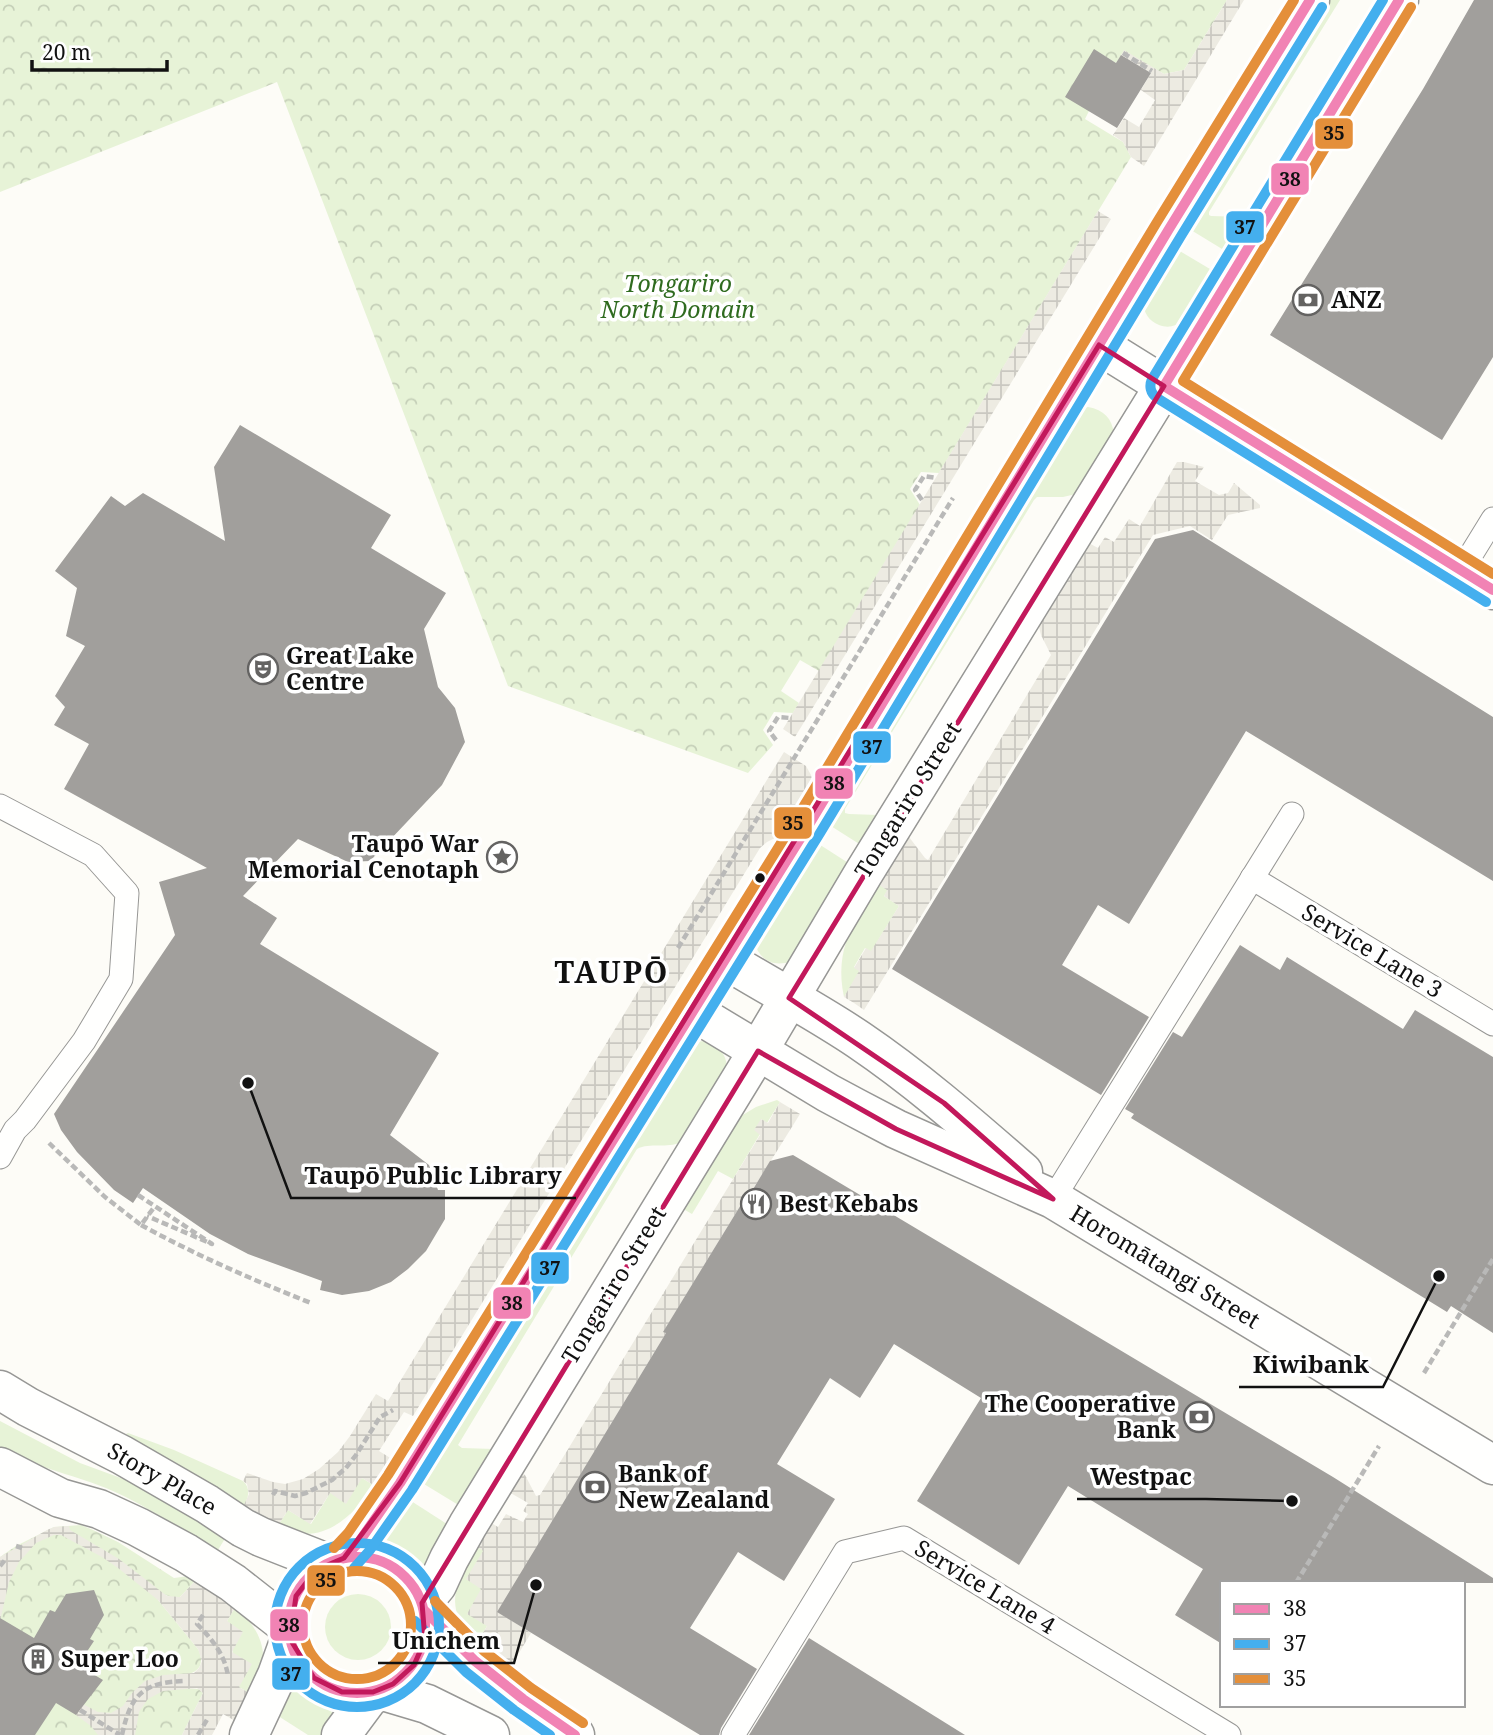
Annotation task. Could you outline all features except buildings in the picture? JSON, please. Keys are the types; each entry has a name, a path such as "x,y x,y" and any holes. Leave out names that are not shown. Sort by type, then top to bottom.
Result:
{"street":[{"path":"249,1735 278,1675 289,1633 290,1610 296,1596 305,1582 359,1542 400,1483 726,960 1310,0"},
{"name":"Tongariro Street","path":"424,1607 468,1525 758,1051 869,862 1399,0"},
{"path":"1099,345 1477,580"},
{"name":"Horomātangi Street","path":"726,960 858,1040 944,1103 1053,1199"},
{"name":"Horomātangi Street","path":"694,1012 876,1119 1053,1199 1493,1465"},
{"name":"Story Place","path":"0,1390 122,1455 243,1528 261,1537 335,1560"},
{"path":"0,1467 60,1498 99,1509 162,1540 216,1571 289,1633 295,1654 303,1667 320,1682 342,1692 357,1694 376,1691 393,1684 414,1665 425,1640 424,1607"},
{"path":"335,1560 369,1558 392,1566 411,1582 424,1607 475,1661 575,1735"},
{"path":"341,1735 376,1691"},
{"path":"376,1691 427,1704 490,1735"}],"lane":[{"path":"1477,580 1493,519"},
{"path":"0,806 93,855 127,893 121,979 84,1041 15,1130 0,1157"},
{"path":"1053,1199 1292,814"},
{"name":"Service Lane 3","path":"1252,878 1493,1024"},
{"name":"Service Lane 4","path":"733,1735 845,1552 904,1538 1229,1735"}],"path":[{"path":"1123,53 1152,71"},
{"path":"922,500 915,490 924,476 936,478"},
{"path":"776,740 769,731 778,717 790,718"},
{"path":"673,956 794,759"},
{"path":"25,1119 105,1197 141,1225 253,1280 311,1303"},
{"path":"138,1195 212,1244 148,1216"},
{"path":"141,1225 155,1206"},
{"path":"1297,1581 1493,1259"},
{"path":"269,1503 275,1491 295,1496 332,1480 356,1455 380,1417 398,1407"},
{"path":"0,1566 5,1560"},
{"path":"209,1605 197,1624 221,1653 228,1682"},
{"path":"80,1710 121,1735 132,1706 145,1689 161,1682 186,1681"},
{"path":"198,1735 209,1716"}],"highlighted area":[{"path":"1099,345 1164,386 789,998 944,1103 1053,1199 896,1129 758,1051 422,1603 425,1640 414,1665 393,1684 373,1692 342,1692 314,1678 290,1639 296,1596 316,1570 344,1558 400,1483"}],"green space":[{"name":"Tongariro North Domain","path":"0,0 1227,0 1184,70 1164,74 1124,51 1116,63 1095,50 1089,111 1085,119 1123,142 1131,157 939,473 921,472 910,489 920,505 819,671 800,660 781,691 799,703 793,713 774,712 763,730 773,745 748,773 508,686 277,82 0,192"},
{"path":"1324,0 1340,0 1209,212 1211,216 1246,217 1227,252 1186,227"},
{"path":"1173,247 1215,272 1193,310 1178,324 1169,327 1150,319 1143,303"},
{"path":"1082,408 1099,410 1106,416 1114,434 1076,494 1037,497 1034,500 845,809 845,813 849,814 878,815 864,847 823,821"},
{"path":"811,839 853,866 792,961 773,963 763,958 754,941"},
{"path":"876,883 888,890 884,896 899,906 871,952 865,948 854,967 860,971 844,997 844,950 854,924"},
{"path":"705,1041 720,1050 727,1067 681,1142 637,1149 458,1445 462,1448 494,1449 460,1506 419,1481 694,1042"},
{"path":"777,1100 780,1102 767,1123 761,1119 760,1134 733,1179 718,1171 692,1214 678,1206 728,1128 756,1107"},
{"path":"0,1421 80,1463 137,1484 229,1532 215,1551 120,1494 13,1454 0,1447"},
{"path":"126,1434 243,1481 248,1493 243,1507 232,1496 226,1497"},
{"path":"362,1478 375,1486 345,1519 336,1525 326,1530 304,1534 277,1527 288,1510 311,1524 330,1493"},
{"path":"408,1499 450,1526 426,1571 391,1546 385,1538"},
{"path":"81,1525 118,1542 174,1578 189,1576 197,1579 180,1597 163,1594 158,1600 198,1649 201,1659 198,1669 185,1675 186,1688 199,1689 203,1693 182,1735 0,1735 0,1557 54,1527"},
{"path":"474,1544 484,1550 482,1589 487,1626 476,1645 460,1621 455,1601 458,1582"},
{"path":"358,1594 371,1597 381,1604 388,1614 391,1627 388,1640 381,1650 371,1657 358,1660 345,1657 335,1650 328,1640 325,1627 328,1614 335,1604 345,1597"},
{"path":"236,1606 252,1624 262,1646 263,1662 252,1695 239,1687 227,1621"},
{"path":"293,1685 332,1712 334,1715 327,1735 308,1735 275,1714"}],"shaded area":[{"path":"1227,0 1244,0 1144,166 1131,157 1123,142 1113,135 1124,118 1139,127 1155,100 1141,90 1151,73 1121,55 1124,50 1164,74 1184,70"},
{"path":"1098,211 1111,219 795,737 783,729"},
{"path":"1177,462 1204,467 1195,481 1219,495 1228,493 1234,483 1260,505 1260,508 1228,515 1212,540 1190,526 1153,535 864,1010 844,997 859,971 854,968 866,948 871,951 899,906 884,896 887,890 876,883 906,833 928,860 1051,655 1041,635 1039,619 1085,541 1098,548 1105,537 1114,542 1129,519 1140,526"},
{"path":"784,752 806,766 813,785 791,830 760,848 413,1416 404,1412 379,1451 392,1459 375,1486 362,1478 346,1504 330,1493 310,1524 288,1510 277,1527 243,1507 249,1494 247,1484 243,1481 247,1473 285,1484 303,1479 338,1452 376,1394 388,1401"},
{"path":"780,1102 800,1114 664,1331 666,1333 498,1612 531,1633 507,1673 476,1645 487,1626 467,1614 481,1589 466,1579 483,1551 474,1544 488,1521 498,1527 506,1514 523,1522 528,1514 523,1511 528,1503 507,1491 519,1472 525,1475 536,1496 540,1495 760,1135 754,1130 761,1119 768,1123"},
{"path":"69,1526 70,1530 119,1559 167,1596 180,1597 197,1579 236,1606 227,1621 243,1632 232,1652 252,1664 239,1687 252,1695 237,1722 223,1714 212,1735 182,1735 203,1693 197,1688 163,1691 148,1699 139,1712 135,1735 98,1735 76,1715 83,1704 98,1712 111,1713 123,1706 145,1681 163,1675 194,1673 202,1661 198,1649 158,1600 102,1557 61,1535 54,1535 36,1543 19,1562 9,1582 0,1621 0,1557 47,1530"}],"transit line":[{"name":"35","path":"334,1548 348,1533 388,1475 796,819 1294,0"},
{"name":"38","path":"344,1558 359,1542 400,1483 808,826 1310,0"},
{"name":"37","path":"1383,0 1152,379 1151,389 1157,398 1486,602"},
{"name":"38","path":"1399,0 1164,386 1493,590"},
{"name":"37","path":"354,1568 412,1490 820,833 1322,7"},
{"name":"35","path":"1411,7 1183,381 1493,574"},
{"name":"37","path":"357,1543 388,1549 415,1567 433,1594 439,1625 433,1656 415,1683 388,1701 357,1707 326,1701 299,1683 281,1656 275,1625 281,1594 299,1567 326,1549 357,1543"},
{"name":"38","path":"357,1557 383,1562 405,1577 420,1599 425,1625 420,1651 405,1673 383,1688 357,1693 331,1688 309,1673 294,1651 289,1625 294,1599 309,1577 331,1562 357,1557"},
{"name":"35","path":"357,1571 378,1575 395,1587 407,1604 411,1625 407,1646 395,1663 378,1675 357,1679 336,1675 319,1663 307,1646 303,1625 307,1604 319,1587 336,1575 357,1571"},
{"name":"35","path":"435,1601 484,1651 531,1688 583,1723"},
{"name":"38","path":"425,1611 475,1661 575,1735"},
{"name":"37","path":"415,1621 466,1672 550,1735"}],"place":[{"name":"ANZ","path":"1308,300"},
{"name":"Great Lake Centre","path":"263,669"},
{"name":"Taupō War Memorial Cenotaph","path":"502,857"},
{"name":"Taupō Public Library","path":"248,1083"},
{"name":"Best Kebabs","path":"756,1204"},
{"name":"Kiwibank","path":"1439,1276"},
{"name":"The Cooperative Bank","path":"1199,1417"},
{"name":"Bank of New Zealand","path":"595,1487"},
{"name":"Westpac","path":"1292,1501"},
{"name":"Unichem","path":"536,1585"},
{"name":"Super Loo","path":"38,1659"}],"district":[{"name":"TAUPŌ","path":"612,973"}]}
